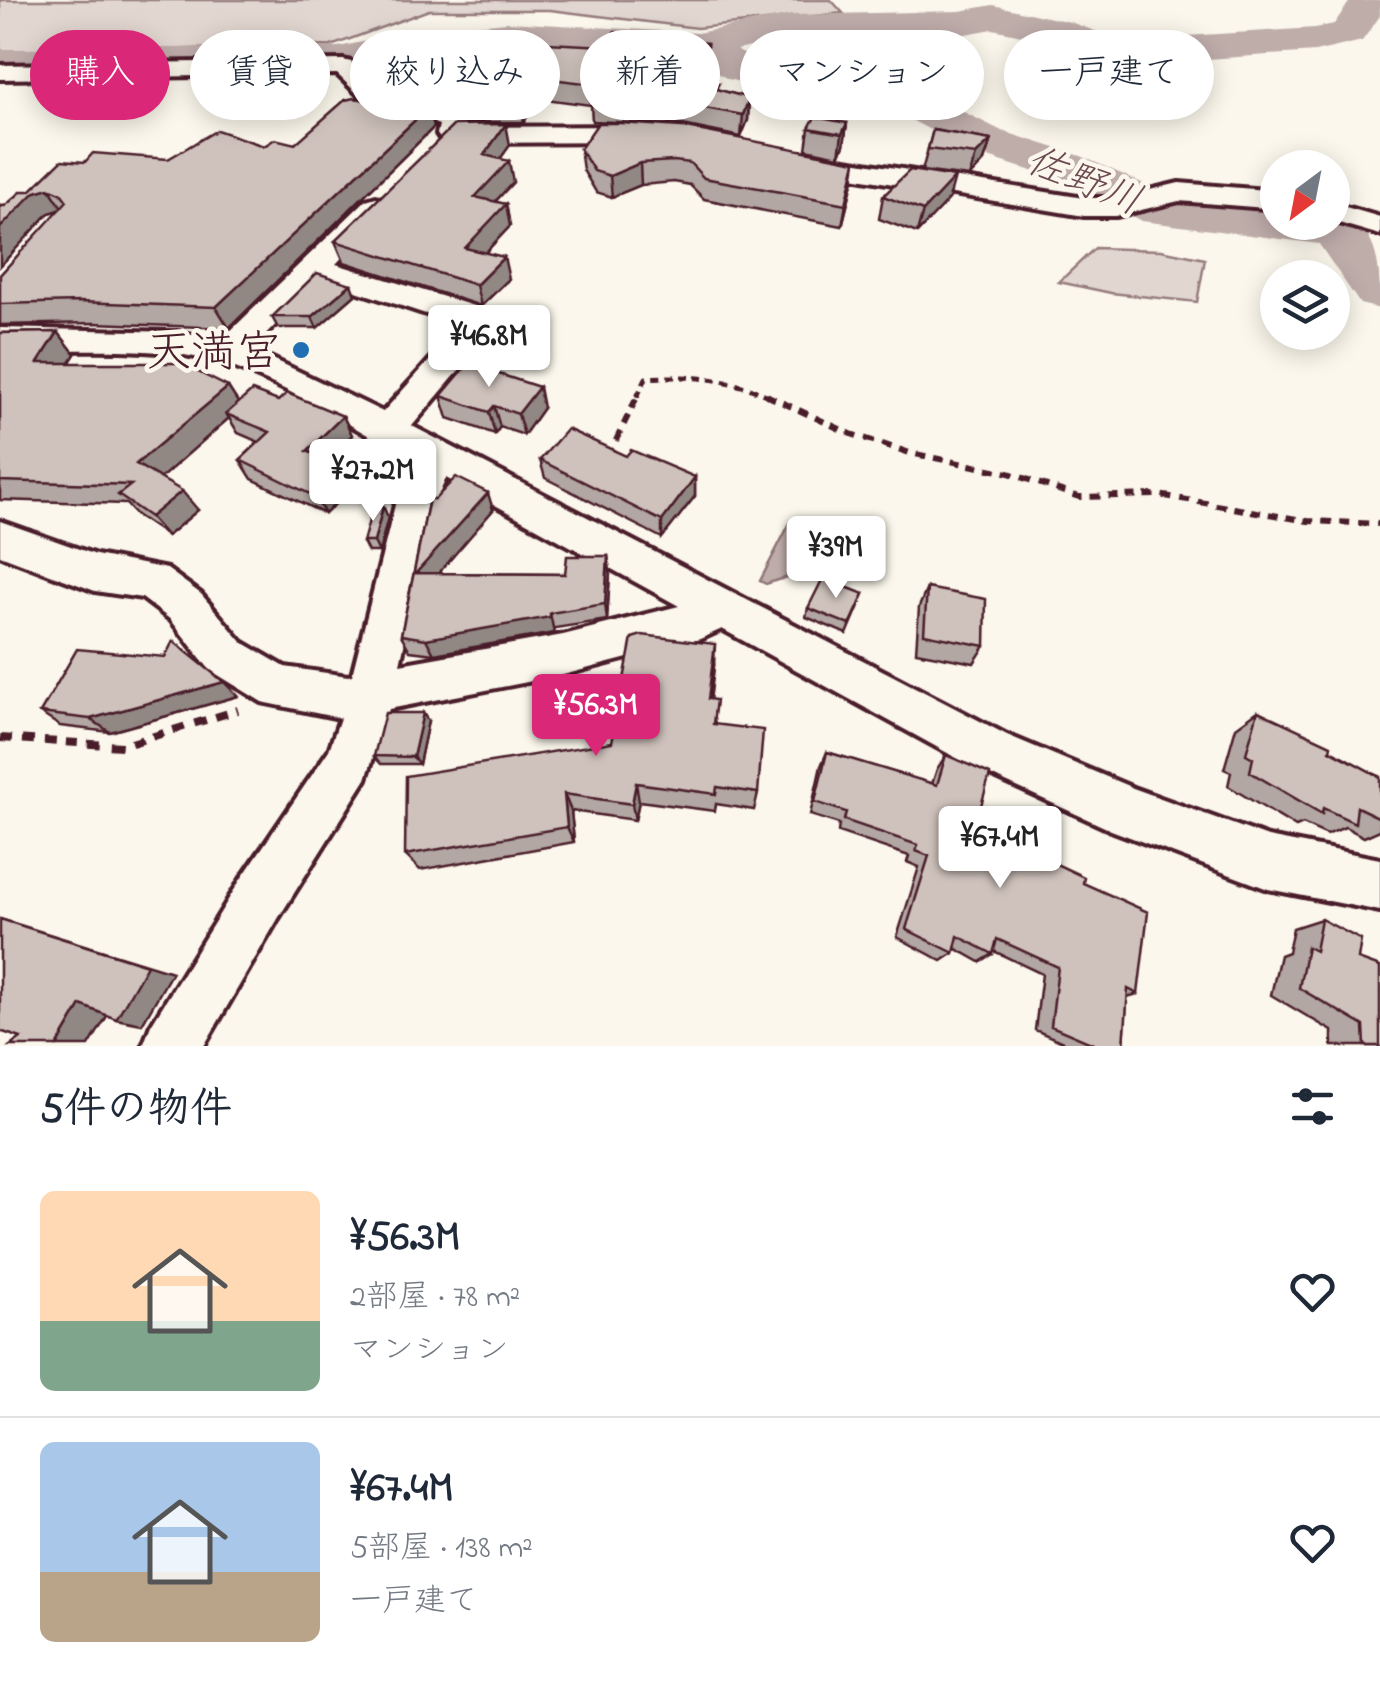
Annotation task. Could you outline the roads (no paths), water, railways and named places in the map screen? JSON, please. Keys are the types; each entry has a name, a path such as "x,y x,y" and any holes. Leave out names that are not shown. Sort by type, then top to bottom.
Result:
{"street":[{"path":"0,72 343,67 372,94 453,121 443,141 624,132 668,136"},
{"path":"770,154 886,177 1084,207 1116,207 1162,194 1260,199"},
{"path":"228,353 393,190"},
{"path":"1350,217 1380,226"},
{"path":"317,268 465,315 478,328 388,430"},
{"path":"0,340 177,343 228,353 438,456 990,752 1129,812 1268,863 1380,885"},
{"path":"172,1046 260,898 348,762 371,692 416,501 438,456"},
{"path":"0,538 95,573 152,582 186,607 226,656 278,687 348,698 563,655 700,620 719,608"}],"waterway":[{"path":"720,41 791,27 960,23 993,17 1056,30 1116,53 1315,40 1348,33 1364,9 1380,3"},
{"name":"佐野川","path":"0,62 338,59 421,42 508,34 580,38"},
{"name":"佐野川","path":"720,58 743,70 864,85 894,94 986,141 1064,166 1160,210 1336,230 1380,291"}],"place":[{"name":"天満宮","path":"301,350"}]}
